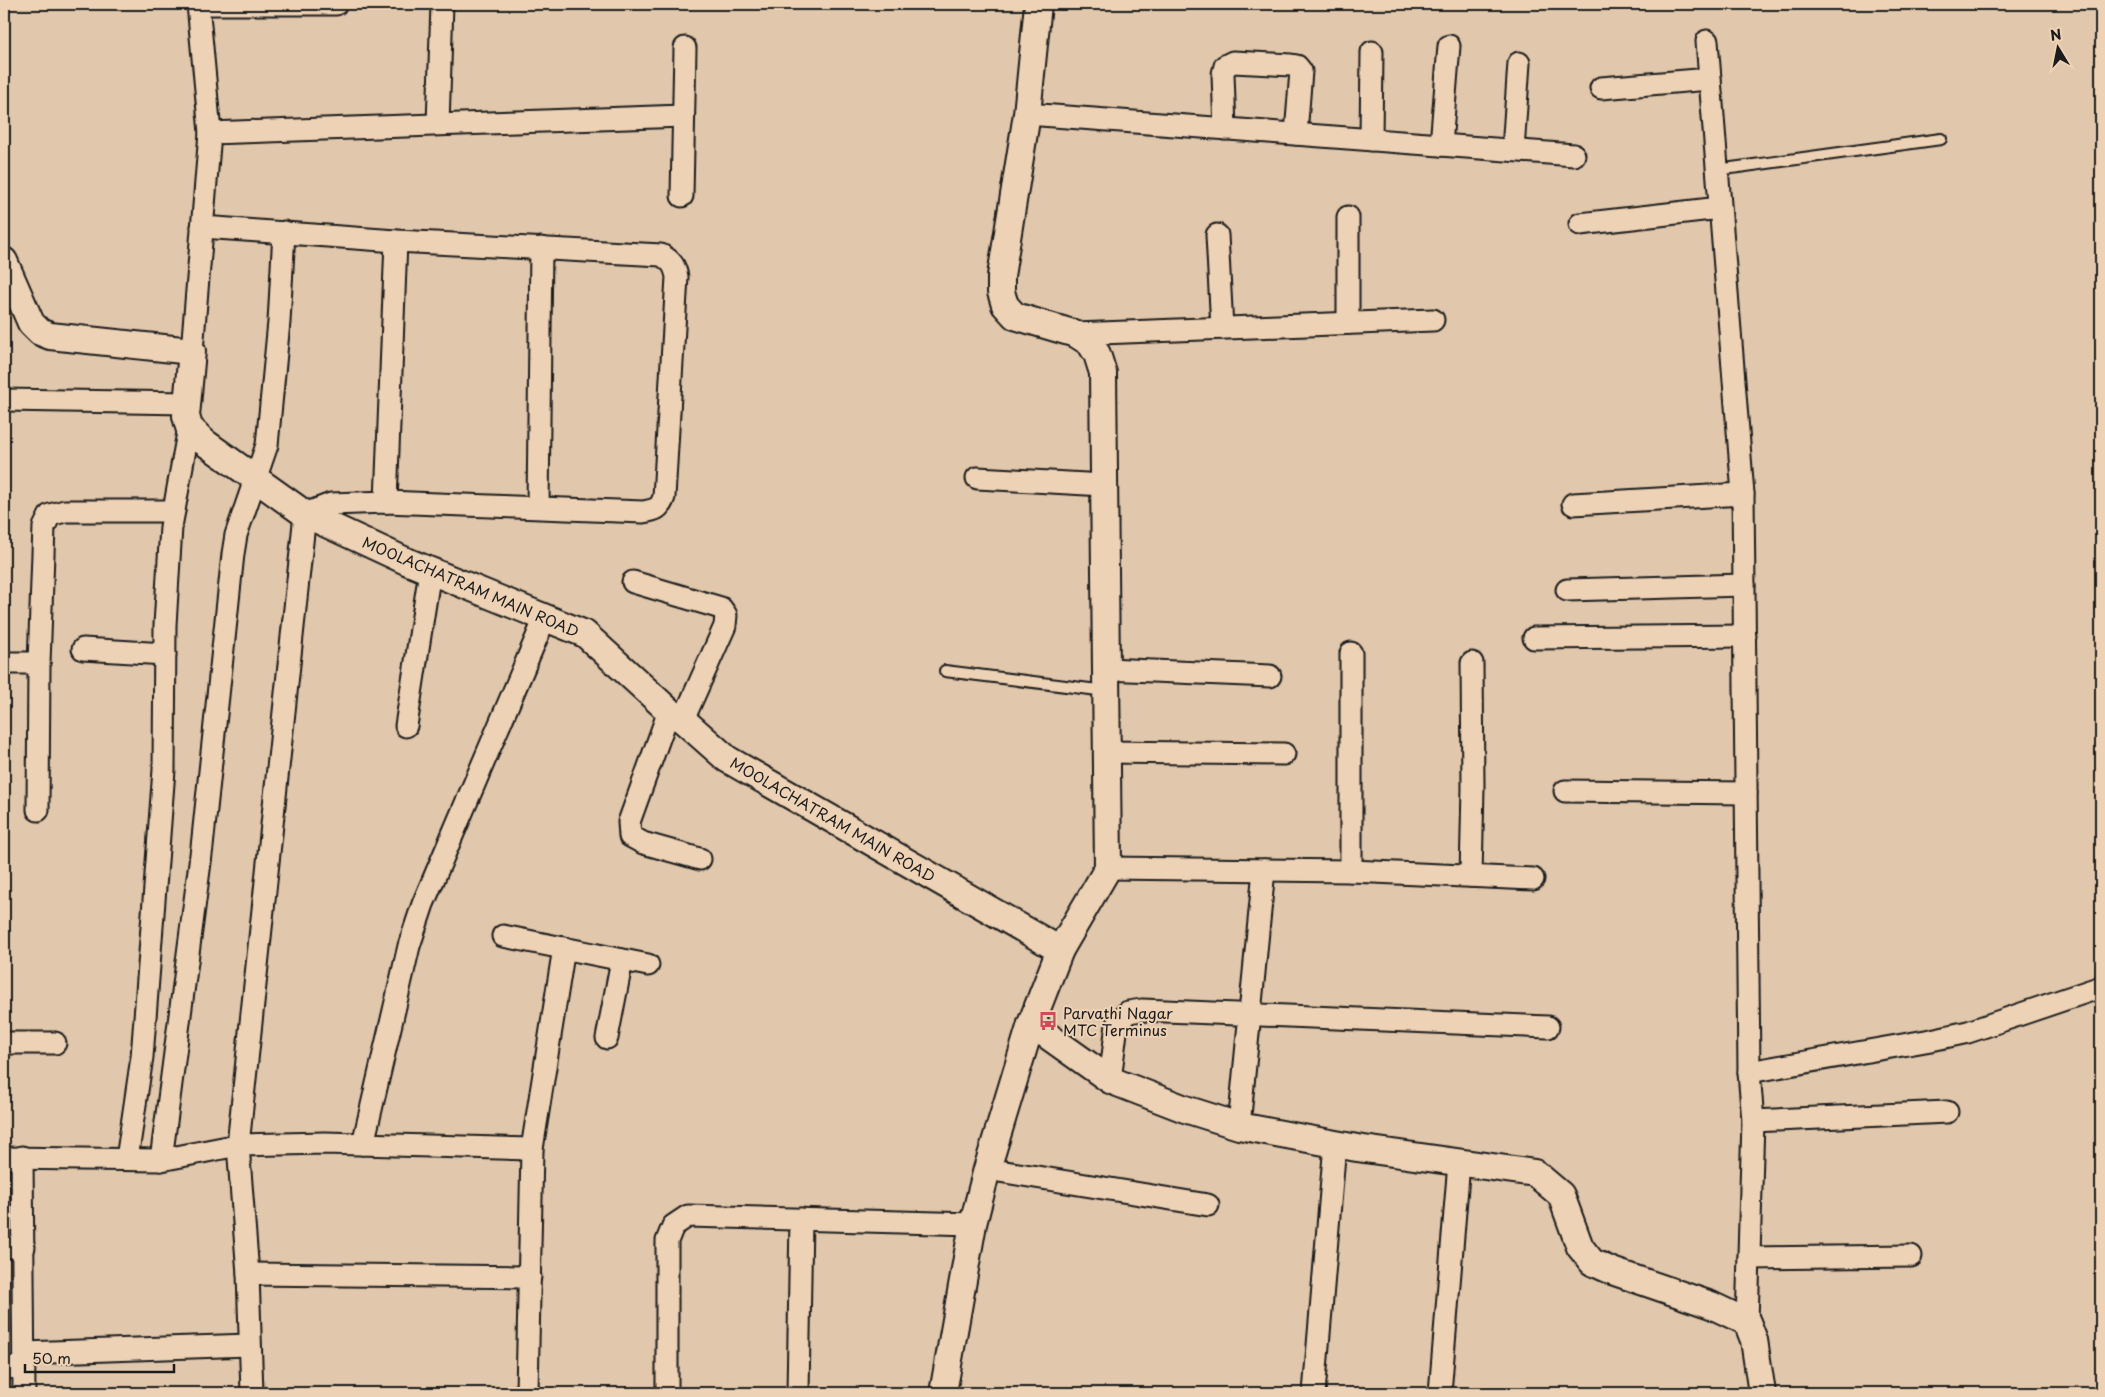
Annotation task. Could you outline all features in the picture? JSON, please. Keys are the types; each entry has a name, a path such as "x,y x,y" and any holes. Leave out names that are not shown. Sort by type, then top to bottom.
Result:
{"street":[{"path":"127,1159 142,1057 164,770 165,625 174,511 188,415 210,133 198,4 336,4"},
{"path":"438,124 442,4"},
{"path":"943,1393 973,1224 987,1169 1031,1024 1060,950 1108,868 1103,372 1097,354 1090,343 1076,334 1015,316 1005,305 1002,292 1001,276 1027,114 1038,4"},
{"path":"1707,41 1743,494 1749,1072 1753,1122 1747,1322 1754,1340 1762,1393"},
{"path":"1441,145 1449,46"},
{"path":"682,196 685,48"},
{"path":"1371,140 1372,52"},
{"path":"1224,129 1223,74 1225,66 1233,62 1291,65 1297,66 1301,71 1296,134"},
{"path":"1513,150 1519,63"},
{"path":"1601,88 1710,80"},
{"path":"1027,114 1574,155"},
{"path":"210,133 683,116"},
{"path":"1580,224 1720,208"},
{"path":"1348,217 1348,323"},
{"path":"202,227 662,255 675,266 676,278 664,497 661,505 655,510 643,512 386,502 331,504 305,514 238,1145 248,1274 252,1393"},
{"path":"161,1160 202,847 233,554 236,535 267,445 279,322 284,232"},
{"path":"1217,235 1222,328"},
{"path":"386,502 396,240"},
{"path":"538,507 541,248"},
{"path":"4,261 9,285 31,323 40,332 50,336 192,351"},
{"path":"1076,334 1432,320"},
{"path":"4,400 188,415"},
{"name":"MOOLACHATRAM MAIN ROAD","path":"188,415 204,442 305,514 430,571 586,634 727,759 1060,950"},
{"path":"977,478 1104,485"},
{"path":"1573,504 1743,494"},
{"path":"38,810 39,663 44,527 50,515 65,511 174,511"},
{"path":"406,726 430,571"},
{"path":"633,582 721,608 726,615 725,626 676,715 629,822 630,836 643,843 700,859"},
{"path":"1567,590 1744,585"},
{"path":"363,1144 412,937 423,904 545,618"},
{"path":"1534,638 1745,636"},
{"path":"84,649 165,654"},
{"path":"1351,653 1351,871"},
{"path":"4,663 39,663"},
{"path":"1471,876 1473,787 1472,663"},
{"path":"1106,680 1270,676"},
{"path":"1106,752 1284,754"},
{"path":"1566,791 1746,793"},
{"path":"1108,868 1351,871 1533,879"},
{"path":"1239,1126 1264,870"},
{"path":"503,936 648,965"},
{"path":"527,1393 532,1149 564,948"},
{"path":"607,1038 622,960"},
{"path":"1749,1072 1959,1034 2101,987"},
{"path":"1110,1080 1117,1024 1128,1012 1142,1010 1548,1027"},
{"path":"1031,1024 1110,1080 1184,1109 1239,1126 1335,1144 1535,1173 1561,1194 1580,1247 1592,1262 1612,1272 1711,1305 1747,1322"},
{"path":"4,1043 55,1043"},
{"path":"1753,1122 1947,1112"},
{"path":"24,1393 17,1363 13,1157 161,1160 238,1145 363,1144 532,1149"},
{"path":"1314,1393 1335,1144"},
{"path":"1440,1393 1459,1163"},
{"path":"987,1169 1208,1204"},
{"path":"667,1393 667,1241 673,1226 688,1216 973,1224"},
{"path":"798,1393 801,1219"},
{"path":"1749,1258 1911,1256"},
{"path":"248,1274 530,1277"},
{"path":"17,1363 249,1345"}],"lane":[{"path":"1717,170 1941,139"},
{"path":"945,671 1106,680"}],"place":[{"name":"Parvathi Nagar MTC Terminus","path":"1048,1021"}]}
